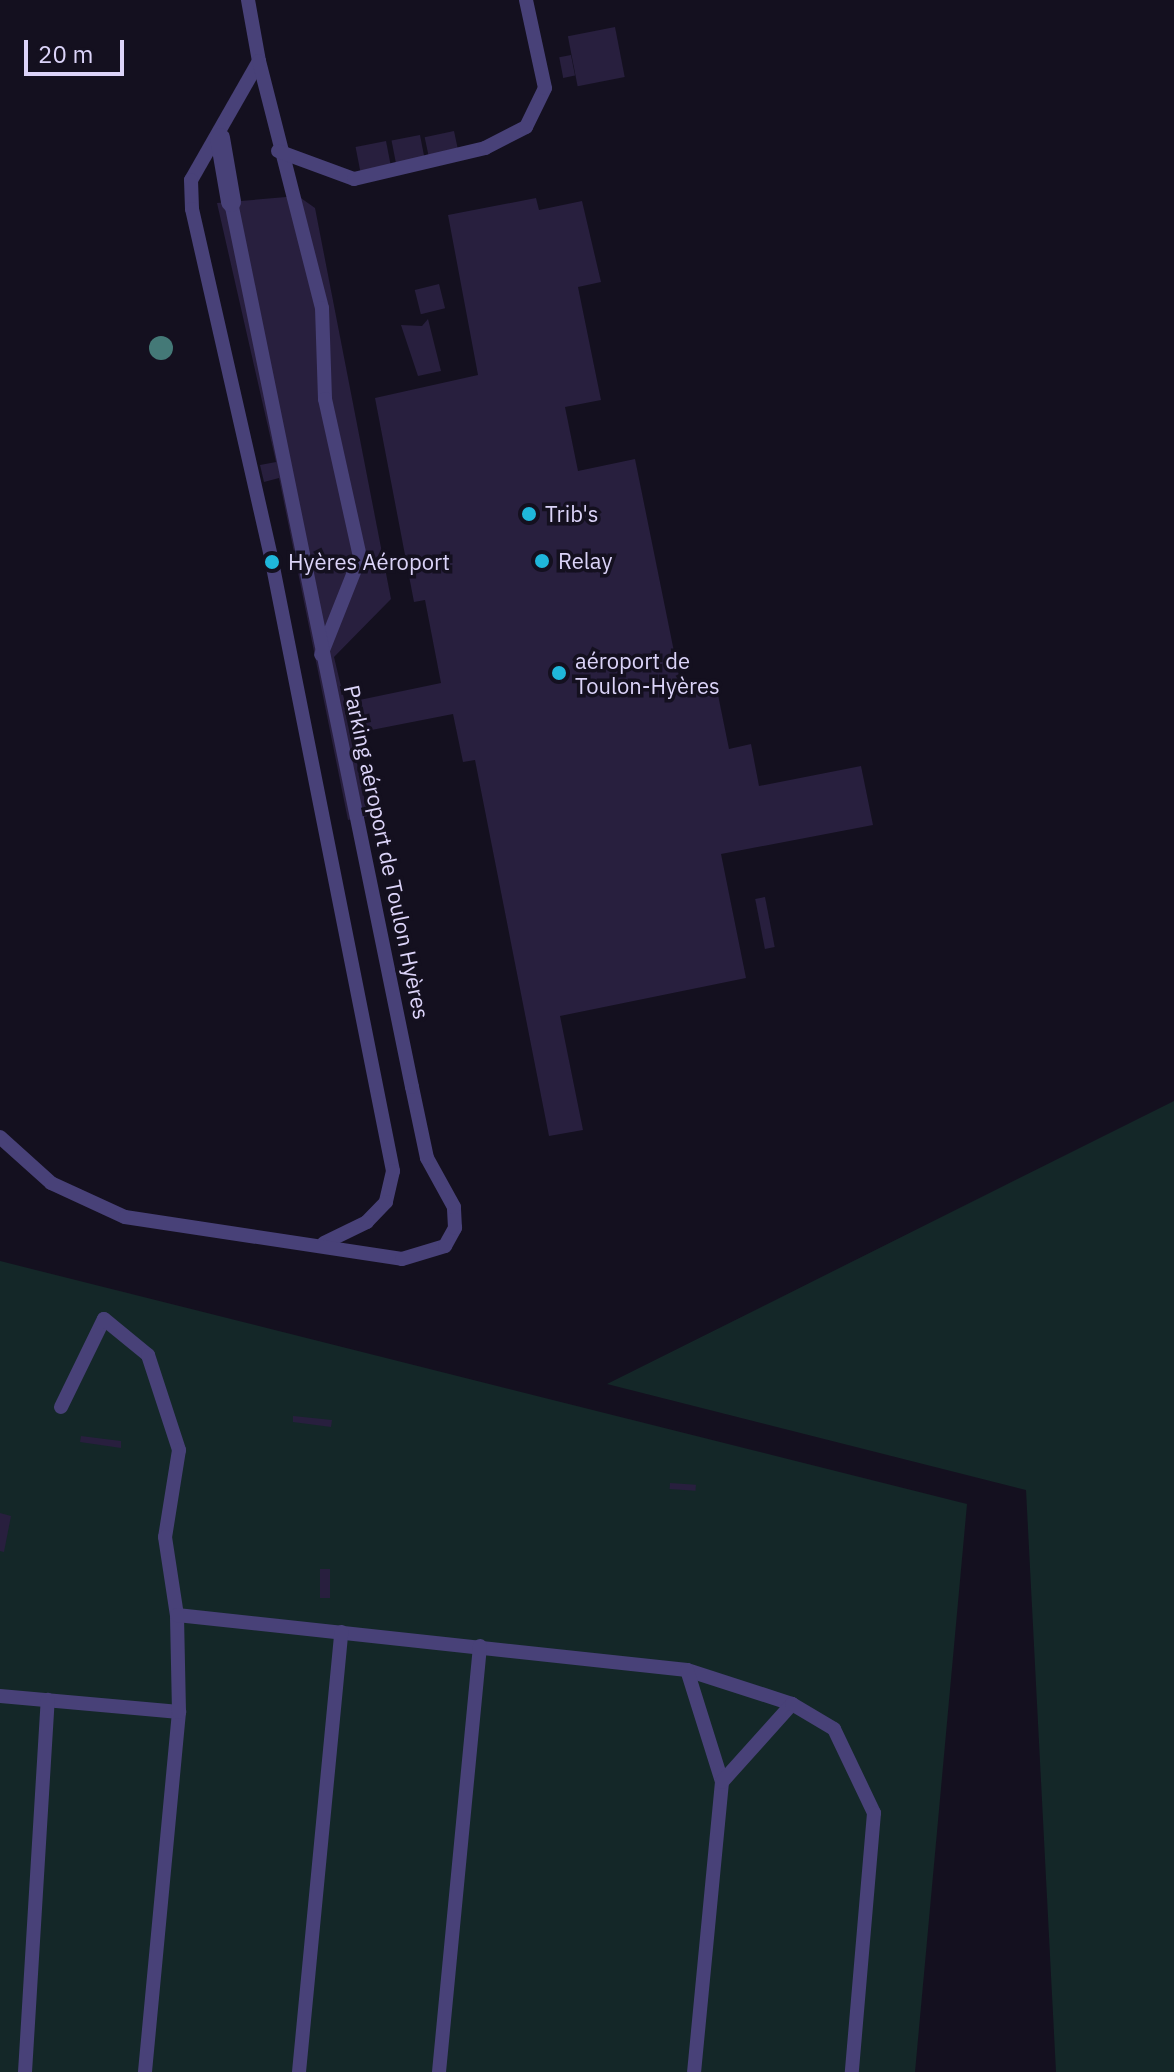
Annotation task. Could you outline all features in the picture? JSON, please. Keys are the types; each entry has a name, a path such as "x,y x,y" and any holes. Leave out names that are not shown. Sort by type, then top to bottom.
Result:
{"street":[{"name":"Parking aéroport de Toulon Hyères","path":"220,138 231,202"}],"lane":[{"path":"248,0 278,151 322,308 325,399 360,557 321,655"},
{"path":"278,151 354,179 485,148 526,127 545,88 526,0"},
{"path":"259,61 220,138 191,180 192,209 272,562 392,1159 386,1202 367,1222 324,1243"},
{"name":"Parking aéroport de Toulon Hyères","path":"0,1137 51,1183 125,1217 241,1239 324,1243 402,1259 445,1246 455,1228 454,1207 427,1158 321,655 231,202"},
{"path":"61,1407 104,1319 148,1355 179,1450 165,1537 177,1615 179,1712 145,2072"},
{"path":"177,1615 687,1670 792,1704 834,1729 874,1813 852,2072"},
{"path":"299,2072 341,1632"},
{"path":"439,2072 480,1646"},
{"path":"687,1670 722,1782 694,2072"},
{"path":"0,1696 179,1712"},
{"path":"25,2072 48,1700"},
{"path":"722,1782 792,1704"}],"green space":[{"path":"1174,1101 1174,2072 1056,2072 1026,1490 607,1384"},
{"path":"0,1261 967,1504 915,2072 0,2072"}],"building":[{"path":"615,27 625,77 578,86 568,36"},
{"path":"571,55 575,76 563,78 559,57"},
{"path":"454,131 459,154 430,161 425,137"},
{"path":"420,135 425,160 396,165 392,141"},
{"path":"386,141 391,166 360,171 356,147"},
{"name":"aéroport de Toulon-Hyères","path":"298,196 315,208 391,599 334,657 345,703 441,683 425,600 414,602 375,398 478,375 448,215 536,198 539,210 582,201 601,282 578,287 601,400 565,407 578,471 635,459 682,691 716,685 729,749 751,744 759,786 861,766 873,825 721,854 746,978 560,1016 583,1130 549,1136 475,760 463,762 453,714 351,734 368,816 348,820 279,478 264,482 260,465 276,462 217,203"},
{"path":"439,284 445,308 421,314 415,290"},
{"path":"428,319 441,371 418,376 401,325 422,326"},
{"path":"765,897 775,947 765,949 755,899"},
{"path":"293,1416 332,1420 331,1427 293,1422"},
{"path":"81,1436 121,1441 121,1448 80,1442"},
{"path":"670,1483 696,1485 696,1491 670,1489"},
{"path":"0,1513 11,1516 4,1552 0,1551"},
{"path":"320,1569 330,1569 330,1598 320,1598"}],"place":[{"name":"Trib's","path":"529,514"},
{"name":"Relay","path":"542,561"},
{"name":"Hyères Aéroport","path":"272,562"},
{"name":"aéroport de Toulon-Hyères","path":"559,673"}]}
